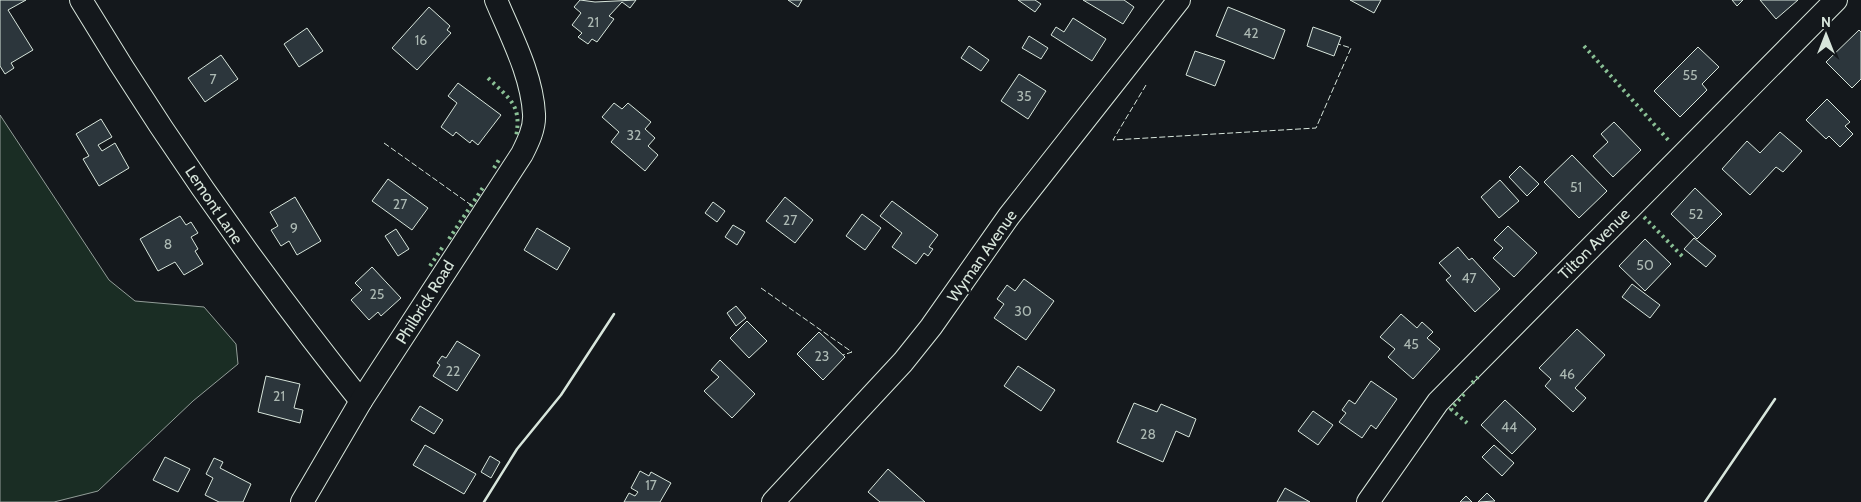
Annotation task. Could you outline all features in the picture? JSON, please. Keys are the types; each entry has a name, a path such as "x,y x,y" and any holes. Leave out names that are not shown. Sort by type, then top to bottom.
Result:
{"street":[{"name":"Lemont Lane","path":"81,0 109,47 235,237 361,401"},
{"name":"Philbrick Road","path":"302,502 361,401 522,154 532,128 534,115 532,100 521,61 496,0"},
{"name":"Wyman Avenue","path":"773,502 903,362 931,327 1009,216 1179,0"},
{"name":"Tilton Avenue","path":"1368,502 1438,402 1836,0"}],"green space":[{"path":"0,115 109,280 135,301 204,307 236,344 238,364 193,401 98,491 54,502 0,502"}],"building":[{"path":"0,0 26,0 8,10 33,50 11,63 14,68 5,74 0,66"},
{"path":"580,0 595,2 636,0 630,8 622,2 609,16 614,19 597,42 592,39 588,44 578,37 582,33 572,25 581,13 574,7"},
{"path":"788,0 802,0 798,7"},
{"path":"1018,0 1035,0 1041,4 1035,12"},
{"path":"1083,0 1124,0 1134,7 1123,24"},
{"path":"1350,0 1381,0 1374,13"},
{"path":"1732,0 1743,0 1737,6"},
{"path":"1760,0 1798,0 1776,19"},
{"path":"429,7 450,26 447,30 451,33 417,70 392,48"},
{"path":"1228,7 1285,30 1274,59 1216,36"},
{"path":"1073,18 1106,39 1092,61 1051,35 1056,27 1064,32"},
{"path":"1313,27 1341,37 1334,56 1307,46"},
{"path":"307,28 323,51 299,67 284,44"},
{"path":"1859,30 1861,32 1861,79 1852,88 1826,62"},
{"path":"1029,36 1048,48 1041,59 1022,48"},
{"path":"969,46 989,60 981,71 961,58"},
{"path":"1698,47 1719,67 1702,84 1707,90 1680,117 1654,91"},
{"path":"1195,51 1225,61 1215,86 1186,75"},
{"path":"221,55 238,79 205,102 188,78"},
{"path":"1019,74 1046,91 1028,119 1001,101"},
{"path":"458,83 501,115 478,145 472,140 470,143 456,132 453,136 441,127 457,103 448,96"},
{"path":"1827,99 1850,122 1845,126 1853,134 1840,147 1829,136 1826,139 1806,120"},
{"path":"614,103 622,109 628,103 651,122 645,129 655,138 648,146 658,155 645,171 611,142 619,132 602,117"},
{"path":"101,119 112,137 98,145 102,151 115,143 129,168 99,186 83,159 89,156 76,134"},
{"path":"1614,122 1641,150 1613,177 1593,156 1608,142 1601,134"},
{"path":"1780,132 1802,151 1783,172 1776,167 1750,195 1722,169 1747,141 1760,153"},
{"path":"1572,155 1607,191 1579,218 1544,182"},
{"path":"1520,166 1539,184 1527,196 1509,177"},
{"path":"388,179 428,208 412,230 372,201"},
{"path":"1500,180 1519,201 1499,218 1481,197"},
{"path":"1695,188 1722,214 1697,239 1671,214"},
{"path":"295,197 321,241 297,255 289,241 281,246 271,230 278,226 270,212"},
{"path":"785,197 813,220 795,243 766,221"},
{"path":"892,201 938,235 929,247 933,249 928,256 924,253 916,264 892,247 902,233 880,216"},
{"path":"713,202 725,211 717,222 705,213"},
{"path":"862,214 881,228 865,250 846,236"},
{"path":"180,216 186,225 191,222 198,233 191,237 198,249 195,251 203,264 184,275 175,262 158,271 140,239"},
{"path":"733,225 745,232 737,245 725,237"},
{"path":"1508,226 1537,253 1514,277 1493,258 1503,248 1494,240"},
{"path":"537,228 570,248 557,270 524,250"},
{"path":"396,229 409,249 398,256 385,236"},
{"path":"1694,238 1716,256 1706,267 1684,249"},
{"path":"1645,239 1671,264 1645,291 1619,266"},
{"path":"1458,247 1469,260 1472,258 1500,289 1475,312 1446,280 1451,276 1439,263"},
{"path":"372,267 401,298 381,316 378,312 369,320 351,300 362,290 355,283"},
{"path":"1024,279 1054,301 1026,340 994,318 1004,304 997,299 1007,285 1015,291"},
{"path":"1632,284 1660,305 1650,318 1622,297"},
{"path":"736,306 746,318 736,326 727,313"},
{"path":"1401,314 1417,328 1422,322 1433,332 1427,338 1440,349 1413,379 1388,357 1395,349 1380,337"},
{"path":"747,321 767,341 749,358 730,338"},
{"path":"1577,329 1605,355 1575,388 1586,398 1573,412 1545,386 1551,379 1539,368"},
{"path":"819,332 845,357 823,380 797,354"},
{"path":"457,341 480,355 457,391 433,376 440,365 437,363 442,356 446,358"},
{"path":"720,360 755,394 732,418 704,391 719,377 711,370"},
{"path":"1018,366 1055,390 1041,411 1004,386"},
{"path":"266,376 300,384 294,408 303,410 300,423 258,412"},
{"path":"1371,381 1397,399 1376,429 1371,425 1362,438 1339,422 1346,413 1342,410 1349,400 1355,404"},
{"path":"1505,400 1536,429 1512,454 1481,425"},
{"path":"1134,403 1157,412 1161,404 1196,419 1189,437 1176,431 1163,462 1117,442"},
{"path":"420,406 443,420 434,434 411,420"},
{"path":"1313,411 1333,425 1318,445 1298,431"},
{"path":"425,445 476,474 464,494 413,465"},
{"path":"1494,445 1514,463 1502,476 1482,457"},
{"path":"490,456 500,462 491,478 481,472"},
{"path":"165,457 190,469 178,492 153,480"},
{"path":"214,458 223,462 220,468 251,484 243,502 219,502 205,495 213,478 206,474"},
{"path":"888,469 925,502 880,502 868,492"},
{"path":"640,471 649,476 651,472 671,483 660,502 624,502 629,493 635,496 638,492 631,488"},
{"path":"1285,488 1310,502 1277,502"},
{"path":"1487,493 1495,501 1478,502"},
{"path":"1466,496 1472,502 1460,502"}],"hedge":[{"path":"1584,46 1670,142"},
{"path":"488,78 513,103 517,117 516,137"},
{"path":"494,168 500,158"},
{"path":"449,239 484,186"},
{"path":"1644,217 1683,257"},
{"path":"430,266 444,245"},
{"path":"1472,383 1478,377"},
{"path":"1464,394 1451,409 1467,423"}],"fence":[{"path":"1146,85 1113,140 1316,128 1351,48 1338,44"},
{"path":"384,143 471,205"},
{"path":"761,288 852,352 843,355"}],"wall":[{"path":"484,502 517,449 561,395 614,314"},
{"path":"1705,502 1775,399"}]}
